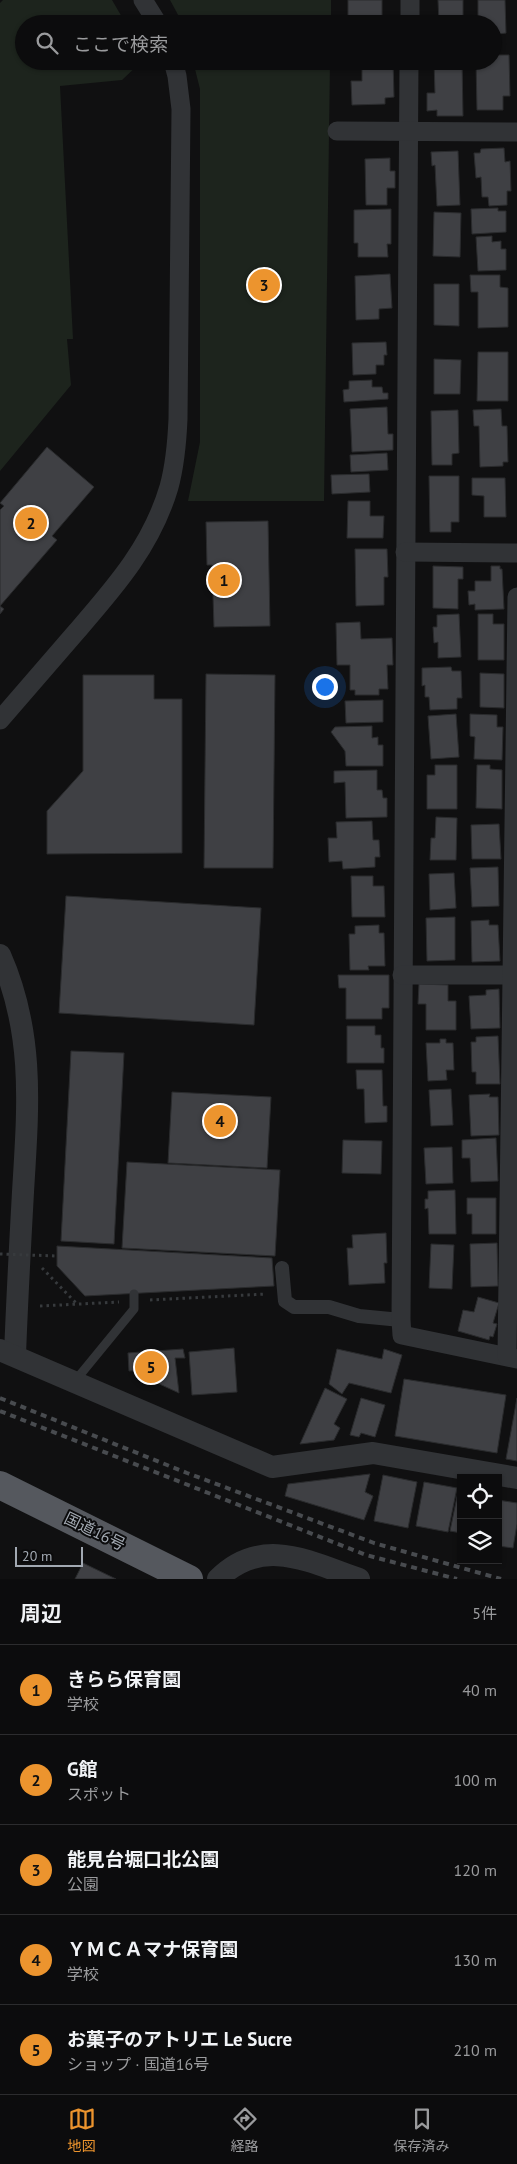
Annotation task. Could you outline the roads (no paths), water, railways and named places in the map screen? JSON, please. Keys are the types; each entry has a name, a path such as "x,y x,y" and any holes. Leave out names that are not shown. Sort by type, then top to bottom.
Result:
{"highway":[{"name":"国道16号","path":"0,1485 189,1579"}],"street":[{"path":"143,0 152,15"},
{"path":"410,0 410,15"},
{"path":"0,720 124,577 143,548 169,487 176,456 178,419 181,119 175,70"},
{"path":"409,70 400,1320 402,1335 512,1358 517,597"},
{"path":"337,131 517,132"},
{"path":"405,552 517,552"},
{"path":"0,955 12,982 25,1040 28,1095 7,1352 272,1467 372,1453 517,1478"},
{"path":"402,975 514,975"},
{"path":"282,1268 285,1301 294,1307 329,1308 359,1316 400,1320"},
{"path":"218,1579 226,1571 253,1558 274,1554 295,1557 359,1579"}],"lane":[{"path":"75,1381 134,1309 134,1294"}],"railway":[{"path":"0,1398 187,1473 374,1543 501,1579"},
{"path":"0,1411 366,1555 457,1579"}],"place":[{"name":"能見台堀口北公園","path":"264,285"},
{"name":"G館","path":"31,523"},
{"name":"きらら保育園","path":"224,580"},
{"name":"ＹＭＣＡマナ保育園","path":"220,1121"},
{"name":"お菓子のアトリエ Le Sucre","path":"151,1367"}]}
